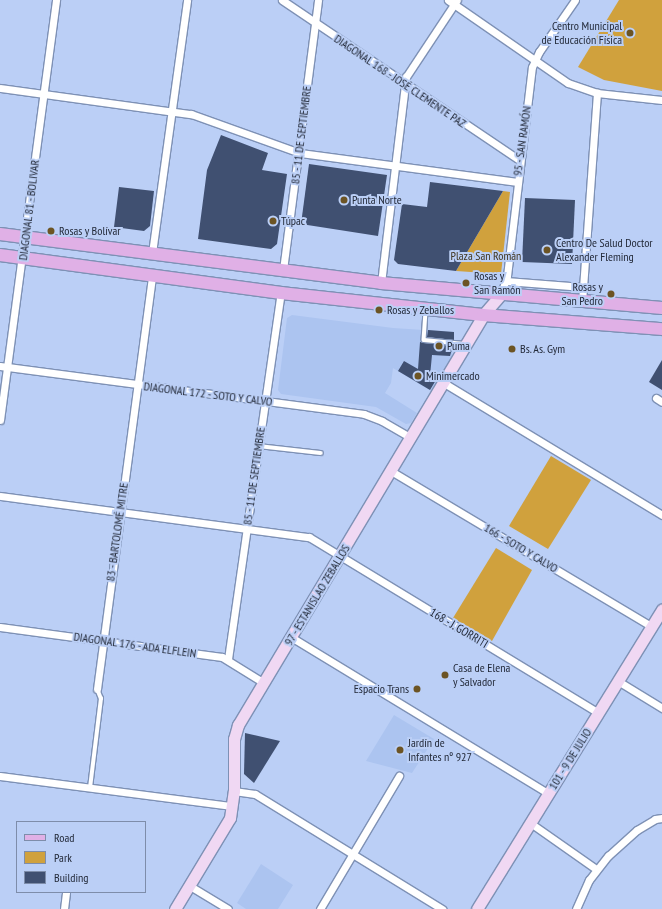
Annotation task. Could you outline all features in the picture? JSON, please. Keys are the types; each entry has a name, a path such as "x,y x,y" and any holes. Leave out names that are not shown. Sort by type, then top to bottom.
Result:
{"main road":[{"path":"0,234 380,283 662,308"},
{"path":"0,255 281,293 483,315 662,329"}],"street":[{"name":"DIAGONAL 81 - BOLIVAR","path":"0,420 3,367 24,258 43,94 56,0"},
{"path":"152,253 187,0"},
{"name":"DIAGONAL 168 - JOSÉ CLEMENTE PAZ","path":"282,0 405,85 519,160"},
{"name":"85 - 11 DE SEPTIEMBRE","path":"283,270 300,153 318,0"},
{"name":"95 - SAN RAMÓN","path":"500,294 506,281 516,182 534,60 575,0"},
{"path":"380,283 405,85 409,72 453,1 568,83 597,93 662,100"},
{"path":"0,88 172,110 203,116 300,153 516,182"},
{"path":"582,302 597,93"},
{"name":"83 - BARTOLOMÉ MITRE","path":"97,689 152,276"},
{"path":"506,281 583,287"},
{"name":"85 - 11 DE SEPTIEMBRE","path":"228,659 281,293"},
{"name":"97 - ESTANISLAO ZEBALLOS","path":"175,909 227,825 234,791 235,732 468,345 483,315 500,294"},
{"name":"DIAGONAL 172 - SOTO Y CALVO","path":"3,367 364,414 382,420 411,438"},
{"path":"444,383 662,515"},
{"name":"166 - SOTO Y CALVO","path":"391,471 651,626"},
{"name":"168 - J. GORRITI","path":"0,496 120,510 302,535 340,556 598,713"},
{"name":"101 - 9 DE JULIO","path":"477,909 529,822 662,608"},
{"name":"DIAGONAL 176 - ADA ELFLEIN","path":"0,627 228,659 264,683"},
{"path":"291,637 548,793"},
{"path":"618,681 662,708"},
{"path":"0,776 232,806"},
{"path":"320,909 399,776"},
{"path":"234,791 255,794 442,909"},
{"path":"576,909 596,870 637,830 655,819 662,818"},
{"path":"529,822 596,870"},
{"path":"190,886 228,909"},
{"path":"64,909 66,893"}],"lane":[{"path":"426,309 424,340 468,345"},
{"path":"258,446 321,453"},
{"name":"83 - BARTOLOMÉ MITRE","path":"90,788 101,699 97,689"}],"shaded area":[{"path":"292,315 393,328 454,332 452,356 431,391 393,368 391,383 385,393 417,413 411,423 406,424 376,407 281,394 278,390 287,318"},
{"name":"Jardín de Infantes nº 927","path":"394,715 434,739 412,773 366,761"},
{"path":"261,864 293,885 278,909 246,909 237,903"}],"green space":[{"name":"Centro Municipal de Educación Física","path":"619,0 662,0 662,91 604,80 578,67"},
{"name":"Plaza San Román","path":"503,191 510,192 501,274 456,271"},
{"path":"551,456 591,480 548,549 509,526"},
{"path":"496,548 532,570 492,641 453,618"}],"building":[{"path":"221,135 268,153 262,170 287,174 277,244 271,249 198,239 207,170"},
{"name":"Punta Norte","path":"309,164 387,175 378,236 301,224"},
{"path":"430,182 503,191 456,271 398,264 394,260 402,204 427,207"},
{"path":"119,187 154,191 150,226 144,231 114,227"},
{"path":"525,198 575,200 572,264 522,262"},
{"path":"428,330 454,332 454,340 427,337"},
{"path":"420,342 453,346 450,356 432,355 430,376 436,380 430,390 398,371 404,361 418,369"},
{"path":"662,360 662,390 649,382"},
{"path":"245,733 280,741 254,783 244,774"}],"place":[{"name":"Centro Municipal de Educación Física","path":"630,33"},
{"name":"Punta Norte","path":"344,200"},
{"name":"Túpac","path":"273,221"},
{"name":"Rosas y Bolívar","path":"51,231"},
{"name":"Centro De Salud Doctor Alexander Fleming","path":"547,250"},
{"name":"Rosas y San Ramón","path":"466,283"},
{"name":"Rosas y San Pedro","path":"611,294"},
{"name":"Rosas y Zeballos","path":"379,310"},
{"name":"Puma","path":"439,346"},
{"name":"Bs. As. Gym","path":"512,349"},
{"name":"Minimercado","path":"418,376"},
{"name":"Casa de Elena y Salvador","path":"445,675"},
{"name":"Espacio Trans","path":"417,689"},
{"name":"Jardín de Infantes nº 927","path":"400,750"}]}
